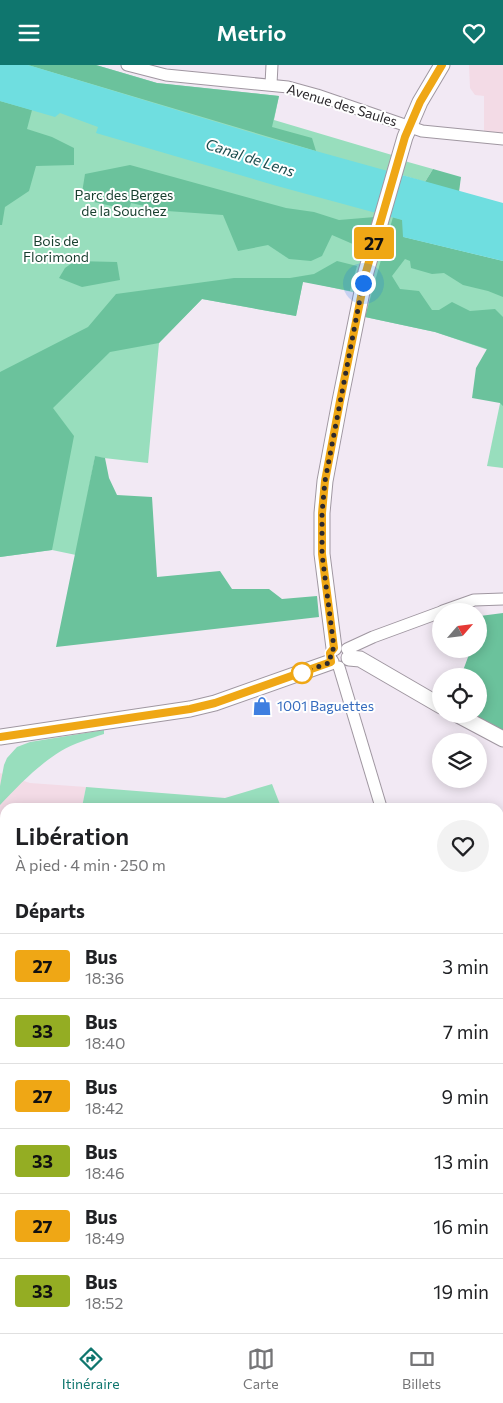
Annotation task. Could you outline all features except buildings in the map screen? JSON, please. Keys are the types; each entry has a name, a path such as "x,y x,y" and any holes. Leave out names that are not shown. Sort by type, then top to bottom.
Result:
{"main road":[{"path":"340,657 322,554 322,513 325,481 361,294 380,224 409,126 442,65"},
{"path":"0,737 190,709 215,703 340,657 360,659 432,701"},
{"path":"473,723 503,739"}],"street":[{"name":"Avenue des Saules","path":"127,65 166,75 271,85 317,95 425,131 503,139"},
{"path":"271,85 272,65"},
{"path":"466,603 474,600 503,599"},
{"path":"380,803 340,657 373,637 432,616"}],"shaded area":[{"path":"469,65 503,65 503,133 484,132 484,96 475,95 470,88"},
{"path":"0,773 30,783 86,787 83,803 0,803"}],"green space":[{"name":"Parc des Berges de la Souchez","path":"0,65 96,65 157,83 279,96 274,120 433,169 425,182 388,171 403,220 403,237 503,261 503,355 435,332 365,317 370,296 303,281 296,316 202,299 159,343 148,463 95,457 76,555 52,550 0,557"},
{"path":"28,65 96,65 157,83 279,96 272,127 312,138 316,151"},
{"path":"0,101 32,110 27,129 52,137 74,148 74,165 36,166 29,191 5,207 2,225 0,225"},
{"path":"130,165 286,208 314,212 339,220 375,217 368,240 362,248 332,235 322,256 311,261 289,259 268,245 238,251 223,215 167,211 131,203 129,210 81,199 85,174"},
{"path":"433,169 461,177 459,192 425,182"},
{"path":"393,217 403,220 404,237 503,261 503,297 463,285 444,273 432,274 411,268 410,261 405,259 392,276 400,289 419,291 432,310 439,310 452,302 470,311 495,309 503,317 503,406 500,403 472,398 476,368 487,349 435,332 365,317"},
{"path":"75,261 117,262 120,280 82,287 59,278 65,268"},
{"path":"337,261 357,266 350,291 303,282 296,316 202,299 159,343 110,352 53,408 74,436 52,550 0,557 0,372 88,327 116,294 234,278 290,278 314,274"},
{"path":"503,389 503,468 487,466"},
{"path":"95,456 105,458 109,478 117,495 152,497 157,577 220,571 232,589 269,589 282,599 317,596 319,617 56,647"},
{"path":"503,613 503,731 487,722 487,668 464,668 468,658 488,657 488,615"},
{"path":"104,730 104,734 82,741 61,751 44,763 0,803 0,786 7,758 17,747 30,742"},
{"path":"272,784 279,803 83,803 86,787 225,798"}],"water":[{"name":"Canal de Lens","path":"0,65 28,65 269,138 503,203 503,261 403,237 402,220 96,133 98,127 60,113 55,117 0,101"}],"bus line":[{"name":"27","path":"0,737 190,709 215,703 331,662 329,656 334,648 331,637 322,554 322,513 325,481 366,272 409,126 420,102 442,65"}],"place":[{"name":"1001 Baguettes","path":"262,706"}],"route":[{"path":"302,673 331,662 329,656 334,648 331,637 322,554 322,513 325,481 363,283"}],"park label":[{"name":"Bois de Florimond","path":"56,249"}]}
